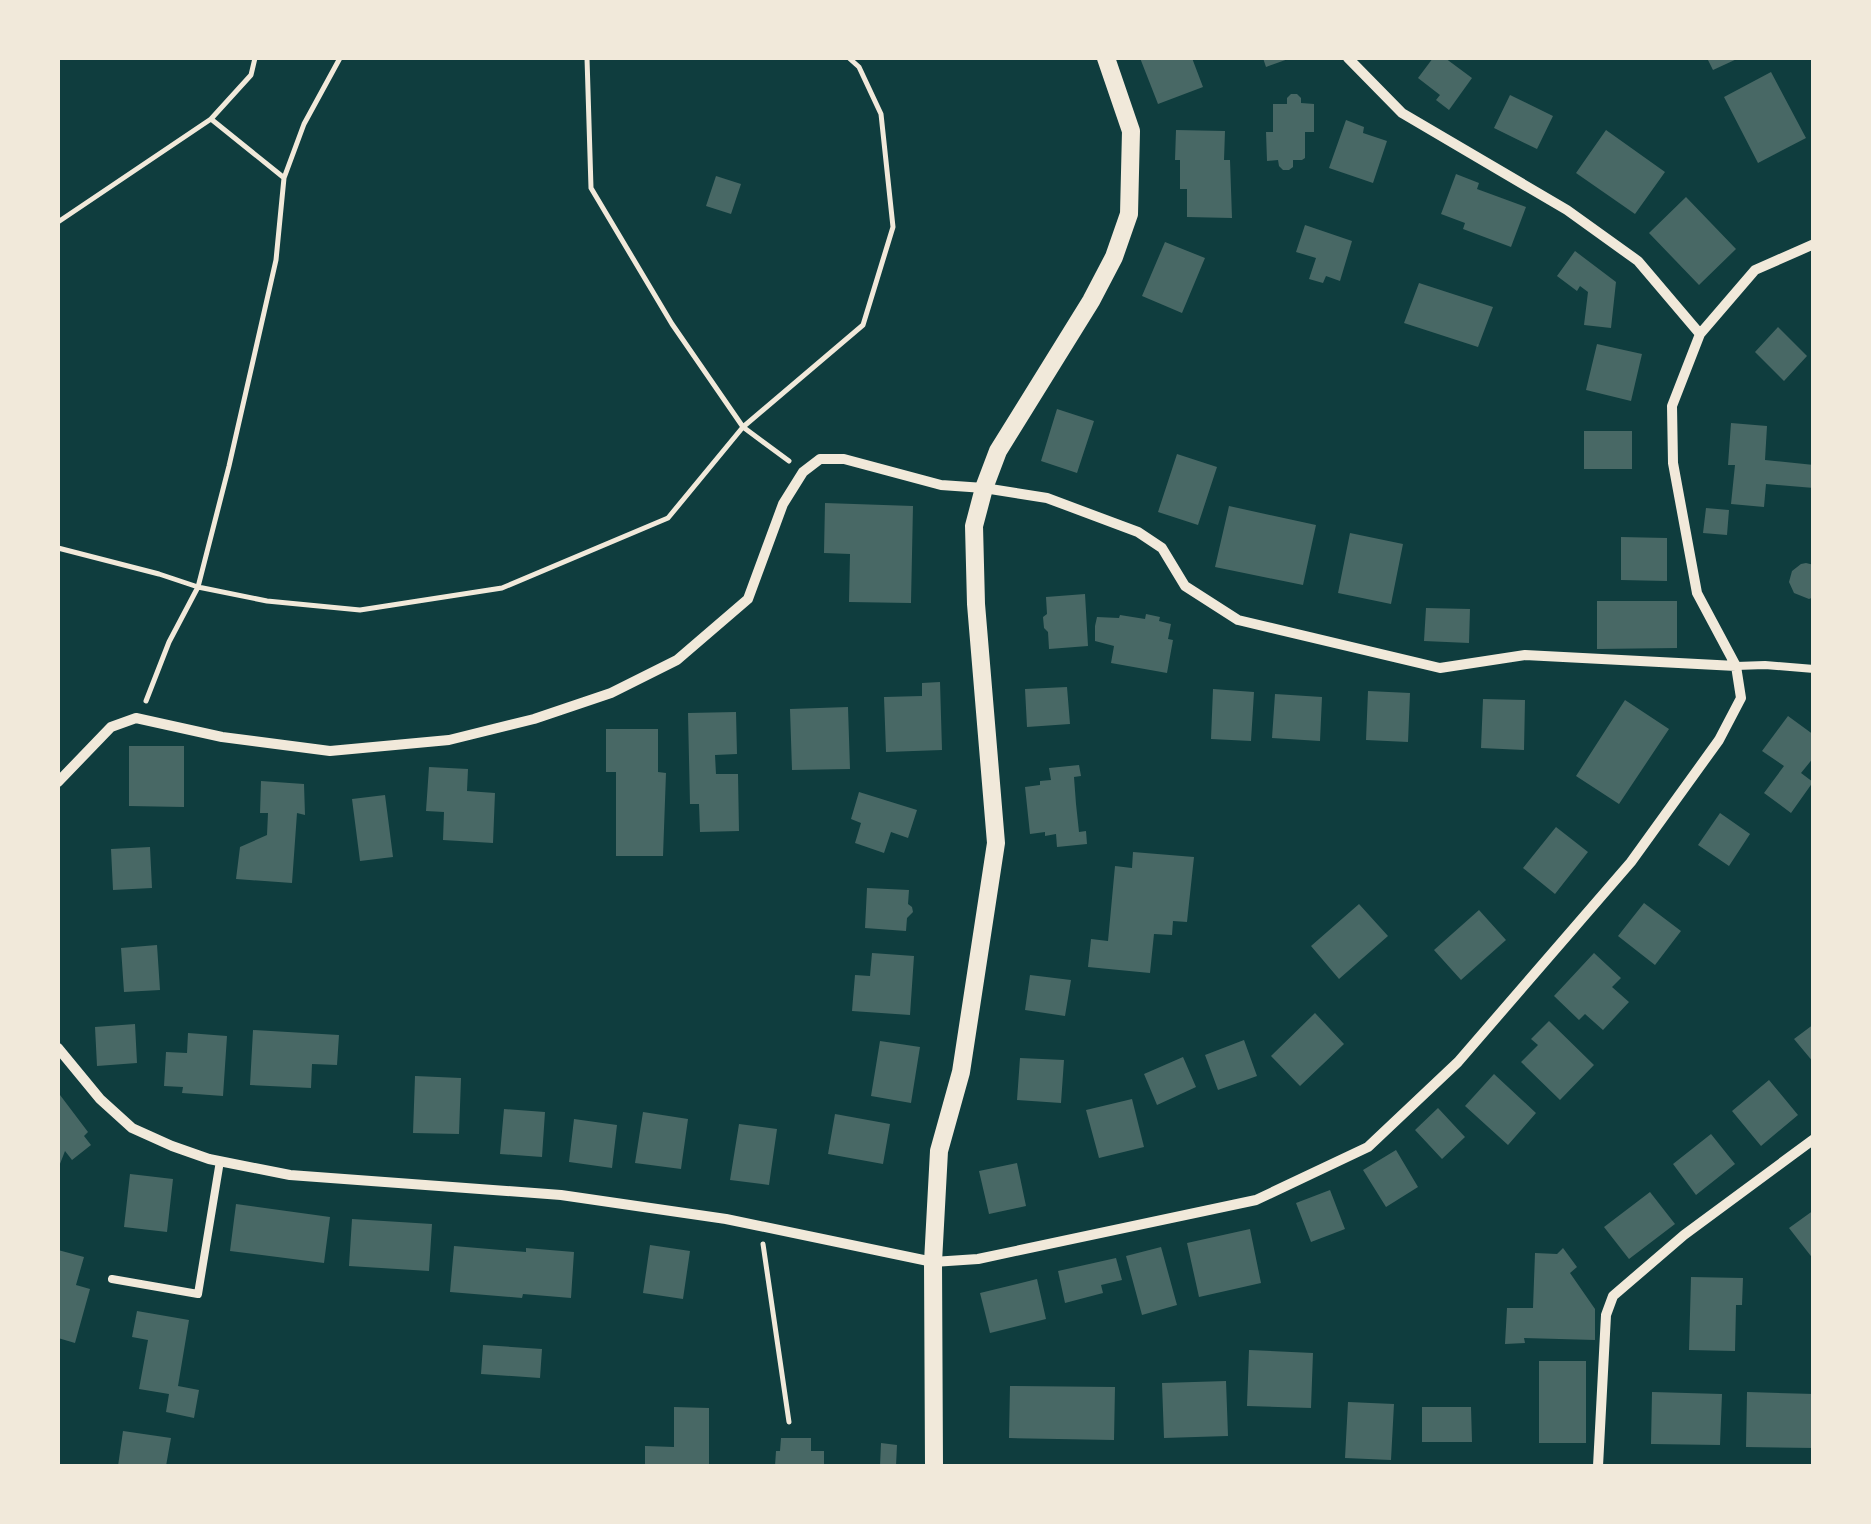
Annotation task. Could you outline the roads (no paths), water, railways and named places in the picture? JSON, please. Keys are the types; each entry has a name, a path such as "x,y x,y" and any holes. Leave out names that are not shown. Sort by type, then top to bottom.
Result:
{"street":[{"path":"934,1466 934,1262 939,1152 961,1072 996,842 974,526 998,451 1091,301 1114,258 1129,214 1131,131 1106,58"},
{"path":"1348,58 1402,113 1567,210 1638,260 1700,334"},
{"path":"58,1048 100,1099 132,1128 220,1161 290,1175 561,1195 726,1219 934,1262 978,1259 1256,1200 1368,1148 1458,1062 1631,862 1719,740 1741,698 1736,666 1697,593 1672,463 1672,406 1700,334 1755,270 1814,244"},
{"path":"58,782 111,728 136,718 222,737 330,751 449,740 534,719 611,693 677,660 748,598 783,504 804,472 820,459 844,459 941,485 1046,498 1138,532 1162,548 1186,586 1238,620 1440,668 1524,655 1736,666"},
{"path":"1598,1466 1606,1315 1614,1296 1684,1235 1814,1139"}],"lane":[{"path":"1736,666 1814,670"},
{"path":"112,1279 198,1294 220,1161"}]}
